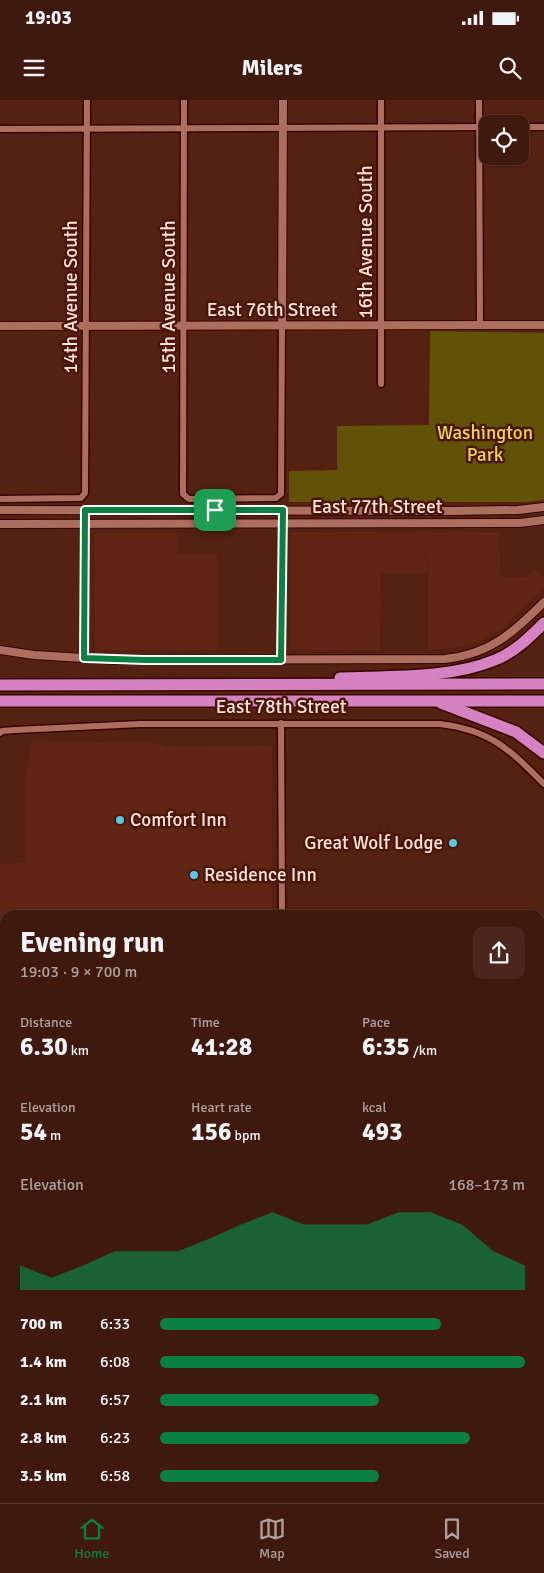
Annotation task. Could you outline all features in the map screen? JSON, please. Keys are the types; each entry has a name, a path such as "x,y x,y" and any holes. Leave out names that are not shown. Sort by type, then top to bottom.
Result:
{"highway":[{"path":"296,685 330,678 422,674 466,669 496,660 523,643 544,623"},
{"path":"0,685 544,684"},
{"path":"432,700 516,732 544,753"},
{"path":"0,701 544,701"}],"street":[{"name":"14th Avenue South","path":"0,499 81,498 85,493 87,100"},
{"name":"15th Avenue South","path":"184,100 183,494 189,499 276,498 281,494 282,326"},
{"path":"282,326 283,100"},
{"name":"16th Avenue South","path":"381,100 381,384"},
{"path":"479,100 479,115"},
{"path":"529,127 544,127"},
{"path":"0,129 479,128"},
{"path":"479,165 480,326"},
{"name":"East 76th Street","path":"0,326 544,325"},
{"name":"East 77th Street","path":"0,510 450,511 518,510 544,507"},
{"path":"84,658 85,510"},
{"path":"281,660 283,510"},
{"name":"East 77th Street","path":"0,524 520,523 544,520"},
{"path":"0,650 22,654 144,660 433,660 460,657 481,651 514,631 544,602"},
{"path":"281,723 282,910"},
{"name":"East 78th Street","path":"0,733 2,731 15,730 140,724 440,724 460,726 499,743 516,756 544,784"}],"shaded area":[{"path":"177,532 177,554 217,554 217,650 99,650 95,648 95,533"},
{"path":"291,532 428,532 427,573 381,573 380,650 291,650"},
{"path":"428,532 499,532 500,577 525,577 534,570 544,578 544,588 503,628 483,640 463,647 428,650"},
{"path":"32,741 149,742 167,747 272,746 272,910 0,910 0,864 25,863 25,779"}],"green space":[{"name":"Washington Park","path":"430,331 544,333 544,500 528,502 289,502 289,471 337,470 337,426 429,425"}],"place":[{"name":"Comfort Inn","path":"120,820"},
{"name":"Great Wolf Lodge","path":"453,843"},
{"name":"Residence Inn","path":"194,875"}],"route":[{"path":"85,510 215,510 283,510 281,660 116,660 84,658 85,510"}]}
